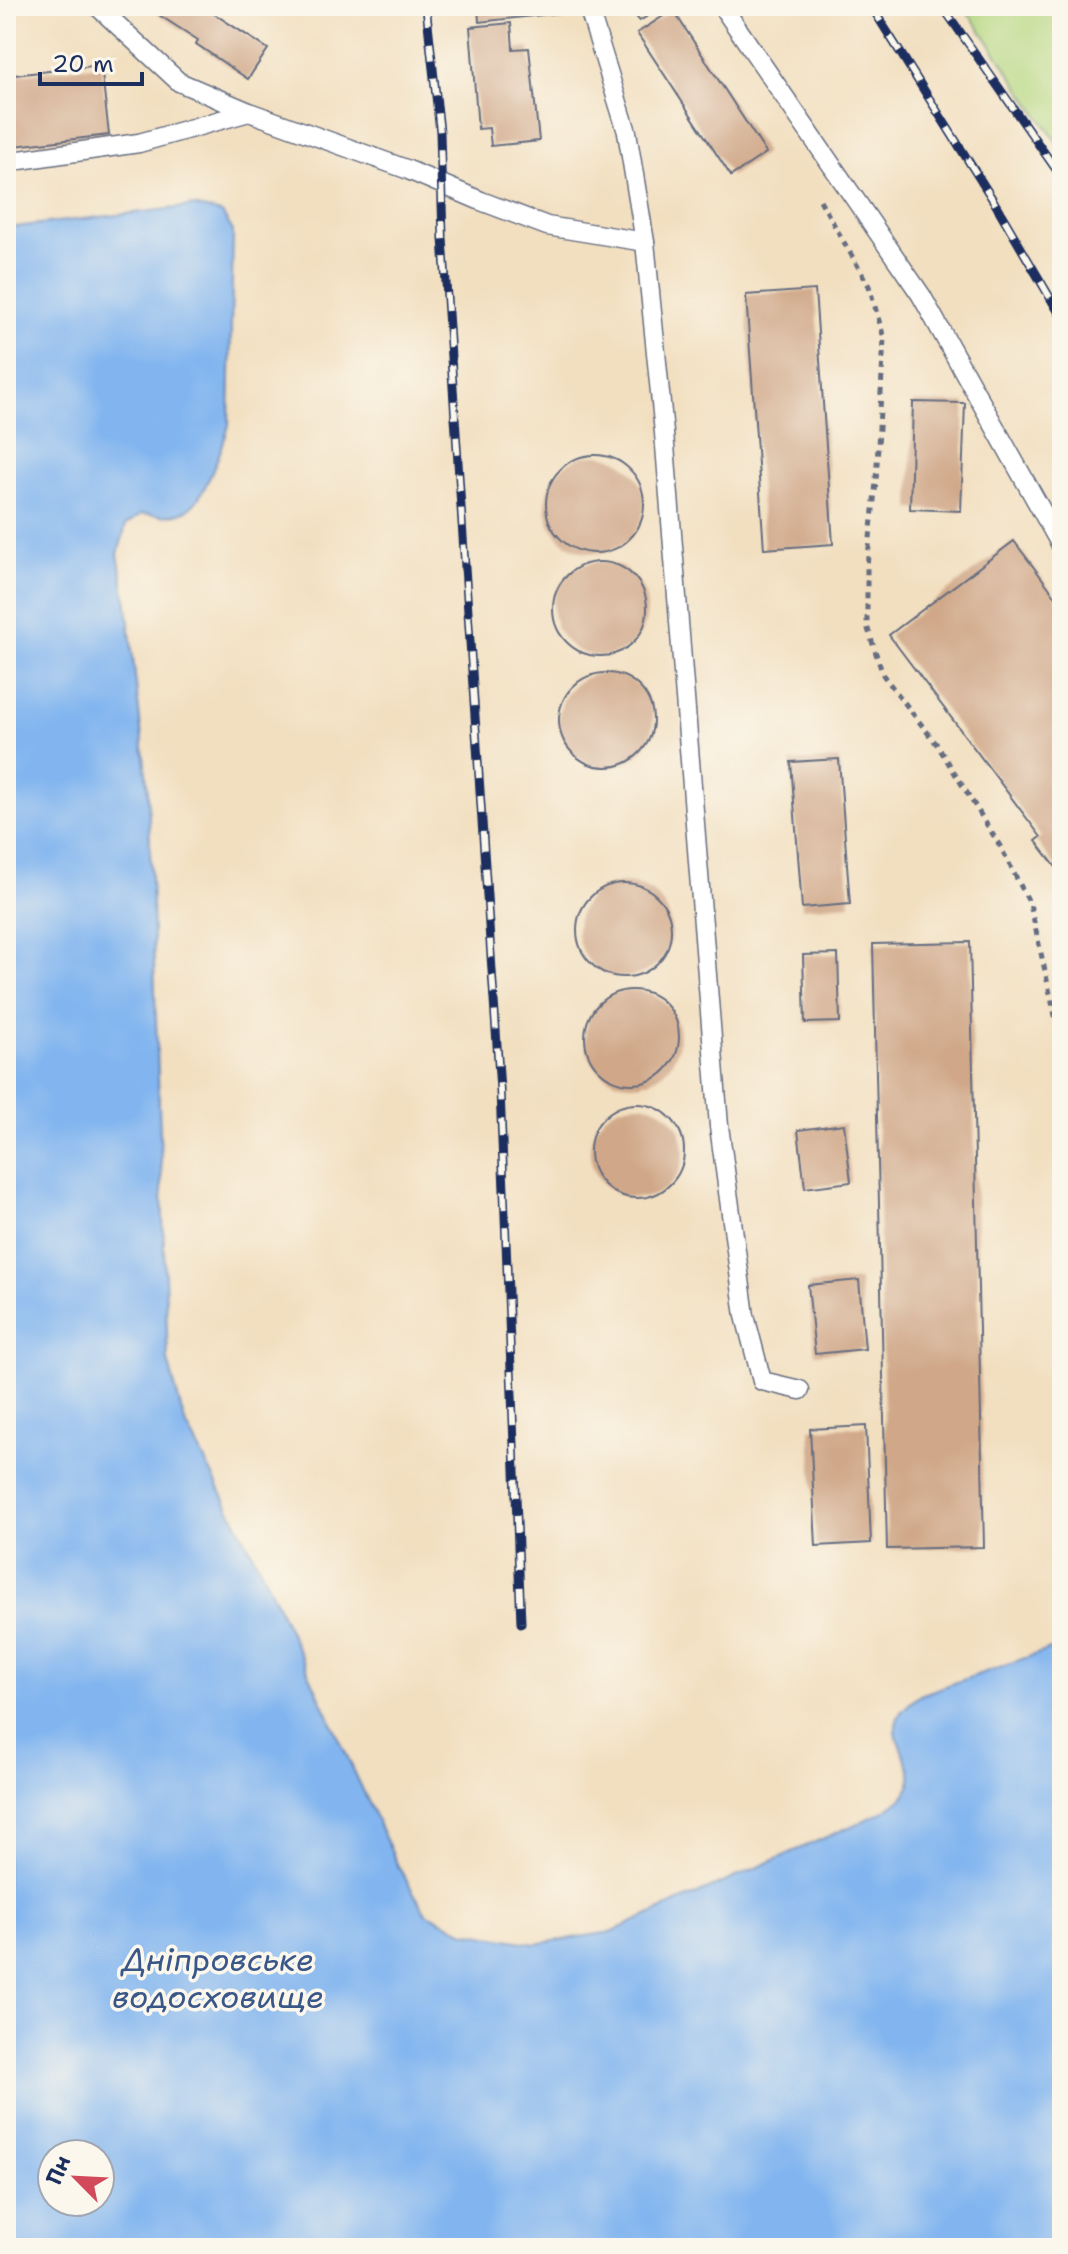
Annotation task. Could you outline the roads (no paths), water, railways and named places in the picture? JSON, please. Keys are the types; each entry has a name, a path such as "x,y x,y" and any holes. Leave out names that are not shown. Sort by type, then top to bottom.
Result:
{"lane":[{"path":"97,6 179,82 249,112 406,169 547,226 645,242"},
{"path":"588,6 627,132 645,242 664,433 719,1126 745,1316 762,1381 800,1390"},
{"path":"722,6 921,295 1062,547"},
{"path":"6,162 139,143 249,112"}],"water":[{"name":"Дніпровське водосховище","path":"194,206 222,213 233,231 229,425 208,481 191,507 173,515 141,514 126,525 118,554 127,605 148,791 168,1361 184,1420 261,1570 399,1868 426,1913 465,1932 535,1944 611,1932 881,1813 900,1800 910,1784 908,1765 896,1727 898,1717 908,1705 920,1695 1062,1645 1062,2248 6,2248 6,228"}],"railway":[{"path":"426,6 440,132 443,238 500,1090 521,1623"},
{"path":"871,6 993,200 1062,318"},
{"path":"942,6 1062,178"}]}
